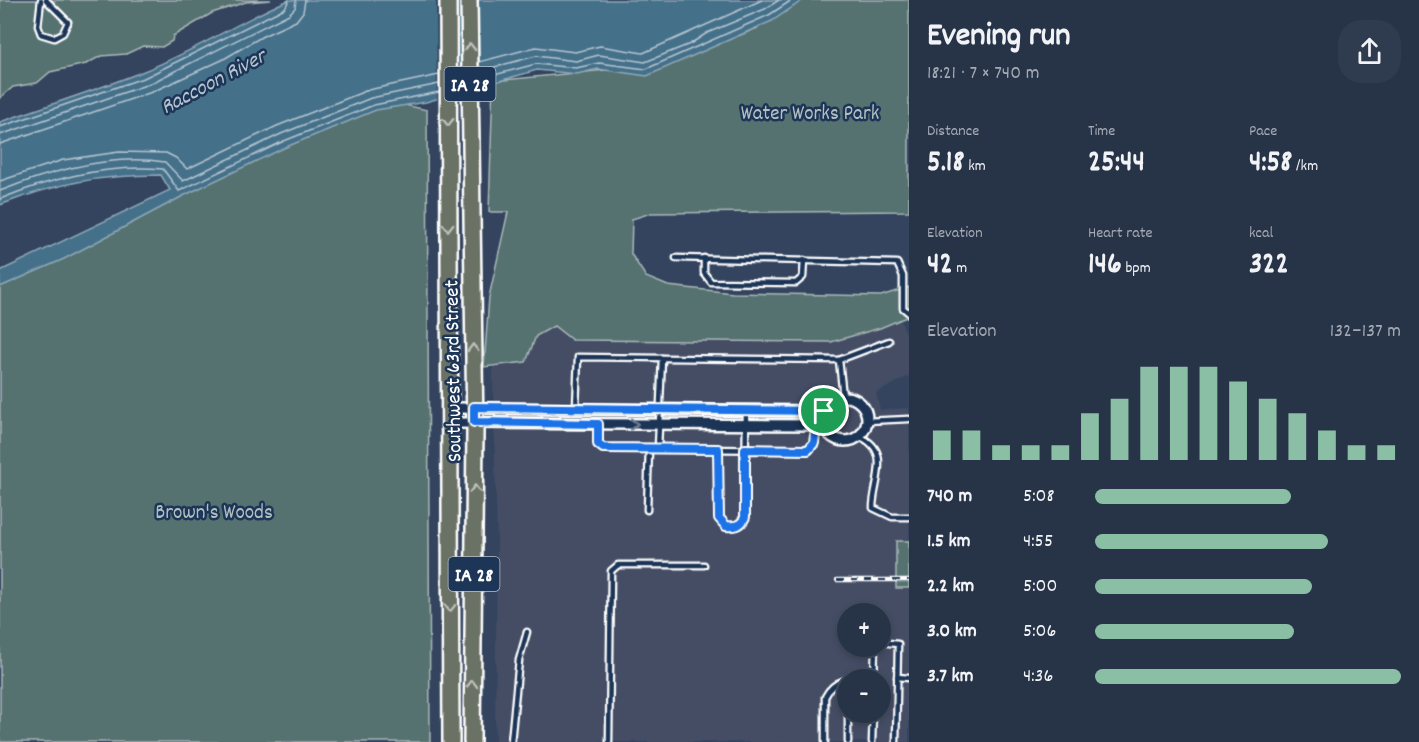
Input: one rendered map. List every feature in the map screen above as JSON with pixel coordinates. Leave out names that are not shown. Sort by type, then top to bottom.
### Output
[{"type":"main road","name":"Southwest 63rd Street","points":[[448,0],[451,742]]},
{"type":"main road","name":"Southwest 63rd Street","points":[[470,0],[474,414],[472,742]]},
{"type":"street","points":[[449,416],[474,414],[598,424],[820,425],[837,439],[852,439],[858,436],[866,421],[861,404],[843,397],[830,403],[824,411],[820,425]]},
{"type":"street","points":[[449,416],[576,408],[824,411]]},
{"type":"lane","points":[[41,0],[38,26],[41,34],[54,38],[68,28],[68,22],[46,0]]},
{"type":"lane","points":[[676,258],[897,263],[903,276],[903,308],[909,313]]},
{"type":"lane","points":[[704,258],[704,273],[711,282],[796,283],[803,277],[804,260]]},
{"type":"lane","points":[[576,408],[578,357],[839,360],[890,341]]},
{"type":"lane","points":[[658,448],[662,358]]},
{"type":"lane","points":[[839,360],[843,397]]},
{"type":"lane","points":[[718,449],[719,518],[726,526],[735,527],[742,523],[745,517],[746,409]]},
{"type":"lane","points":[[866,421],[909,418]]},
{"type":"lane","points":[[598,424],[598,444],[603,448],[808,450],[814,443],[820,425]]},
{"type":"lane","points":[[858,436],[867,440],[879,461],[880,476],[873,508],[892,517],[909,517]]},
{"type":"lane","points":[[647,510],[648,448]]},
{"type":"lane","points":[[609,742],[611,571],[618,566],[704,565]]},
{"type":"lane","points":[[511,742],[519,660],[527,632]]},
{"type":"lane","points":[[891,643],[898,644],[896,742]]},
{"type":"lane","points":[[897,677],[909,678]]},
{"type":"lane","points":[[825,742],[825,697],[837,685]]},
{"type":"lane","points":[[848,723],[848,742]]},
{"type":"lane","points":[[872,742],[873,723]]},
{"type":"shaded area","points":[[491,299],[892,299],[909,341],[909,376],[876,393],[880,410],[909,408],[909,541],[896,541],[896,588],[909,588],[909,742],[495,742],[497,540]]},
{"type":"green space","points":[[0,0],[271,0],[246,2],[212,13],[173,36],[172,41],[162,47],[143,46],[126,54],[101,56],[86,64],[50,72],[37,83],[13,87],[0,98]]},
{"type":"green space","name":"Water Works Park","points":[[765,0],[909,0],[909,211],[651,213],[632,219],[631,254],[646,277],[668,286],[733,293],[881,296],[909,287],[909,316],[880,328],[831,342],[572,340],[554,326],[536,336],[526,362],[484,367],[489,297],[508,212],[489,212],[493,81],[668,64],[758,28]]},
{"type":"green space","name":"Brown's Woods","points":[[366,96],[427,110],[430,742],[0,742],[0,279]]},
{"type":"green space","points":[[896,541],[909,541],[909,588],[896,588]]},
{"type":"water","name":"Raccoon River","points":[[289,0],[803,0],[772,21],[647,76],[598,69],[577,74],[537,70],[426,102],[376,110],[286,147],[185,195],[64,259],[0,287],[0,271],[170,190],[161,175],[118,177],[60,186],[0,205],[0,122],[108,85],[163,63]]},
{"type":"pier","points":[[436,0],[454,0],[454,97],[437,102]]},
{"type":"railway","points":[[837,580],[909,580]]},
{"type":"route","points":[[474,407],[824,411],[824,425],[816,426],[814,443],[808,450],[745,449],[745,517],[742,523],[735,527],[726,526],[719,518],[718,449],[603,448],[598,444],[598,424],[474,422],[474,407]]}]
